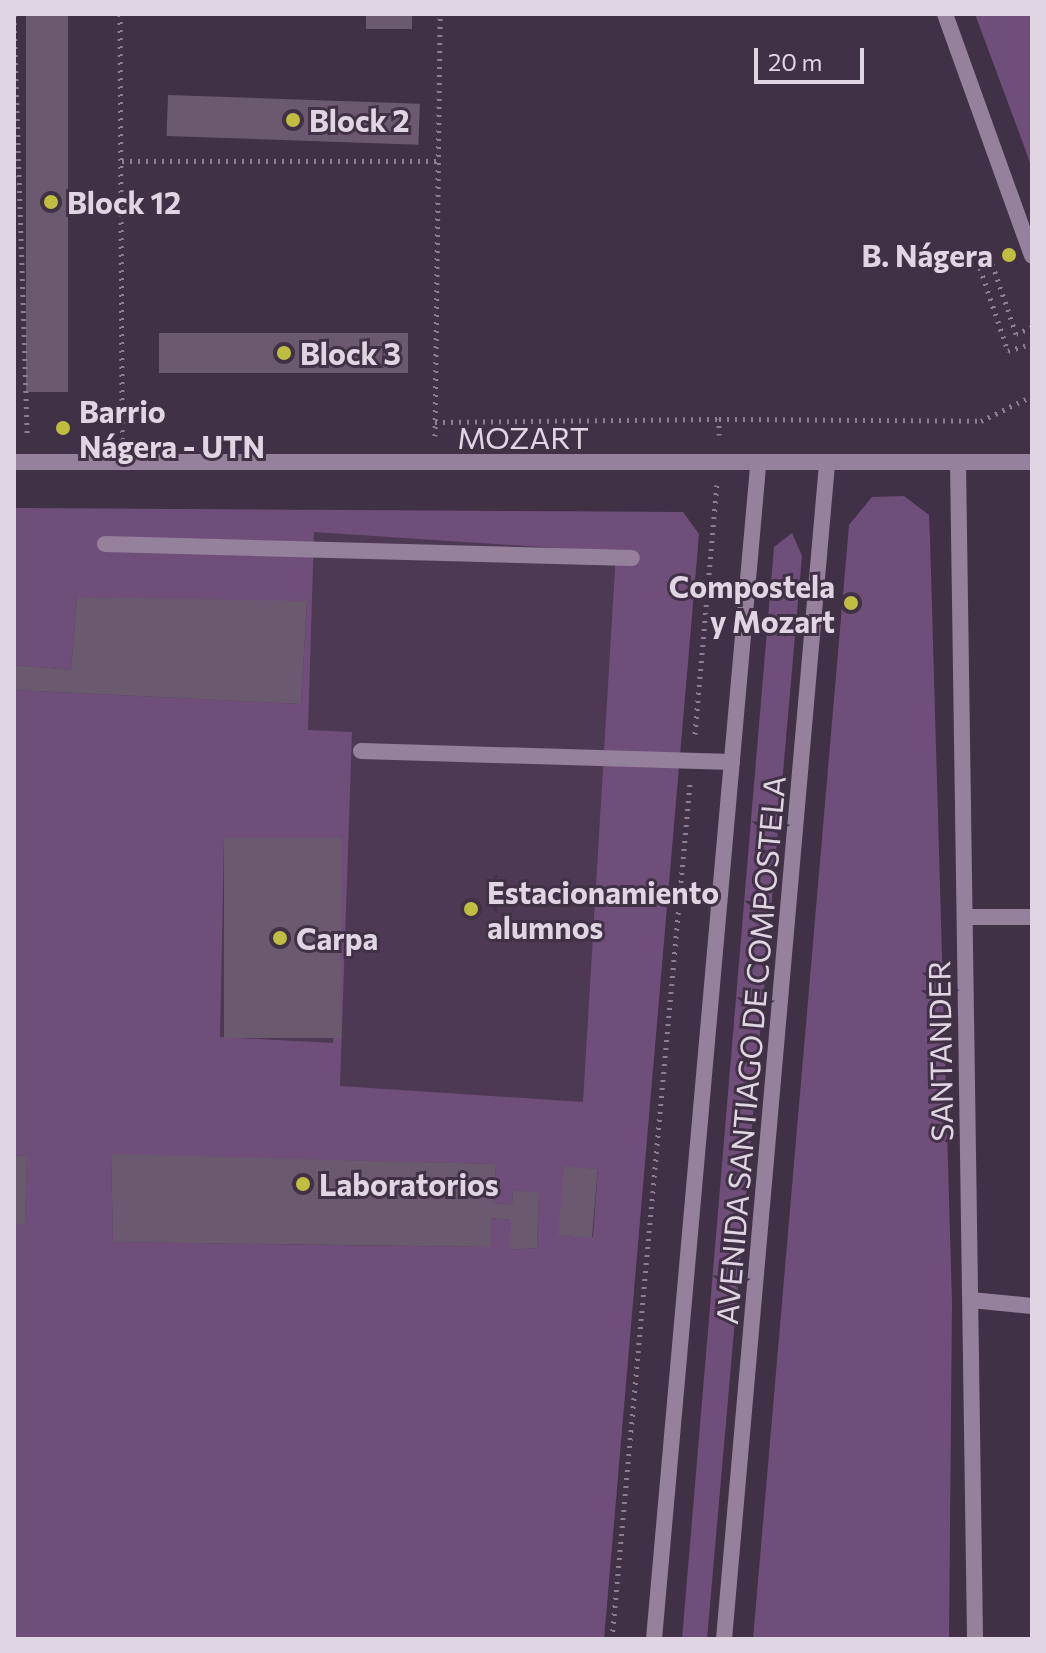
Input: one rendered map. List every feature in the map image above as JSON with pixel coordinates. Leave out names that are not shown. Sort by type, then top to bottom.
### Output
[{"type":"street","points":[[945,14],[1032,256]]},
{"type":"street","name":"MOZART","points":[[21,463],[758,467],[1032,462]]},
{"type":"street","name":"SANTANDER","points":[[958,463],[967,917],[975,1639]]},
{"type":"street","name":"AVENIDA SANTIAGO DE COMPOSTELA","points":[[724,1639],[827,465]]},
{"type":"street","name":"AVENIDA SANTIAGO DE COMPOSTELA","points":[[654,1639],[758,467]]},
{"type":"street","points":[[105,544],[632,558]]},
{"type":"street","points":[[361,751],[732,762]]},
{"type":"street","points":[[967,917],[1032,917]]},
{"type":"street","points":[[971,1300],[1032,1306]]},
{"type":"path","points":[[120,14],[122,464]]},
{"type":"path","points":[[435,465],[440,14]]},
{"type":"path","points":[[14,15],[21,463]]},
{"type":"path","points":[[122,161],[438,161]]},
{"type":"path","points":[[1032,327],[1016,334],[992,263],[980,268],[1008,351],[1032,343]]},
{"type":"path","points":[[435,422],[719,419]]},
{"type":"shaded area","points":[[975,14],[1032,14],[1032,169],[1024,146]]},
{"type":"shaded area","points":[[904,496],[929,515],[930,539],[952,1303],[949,1639],[753,1639],[849,525],[872,497]]},
{"type":"shaded area","points":[[14,508],[683,512],[699,534],[604,1639],[14,1639]]},
{"type":"shaded area","points":[[14,508],[683,512],[699,534],[604,1639],[14,1639],[14,1224],[25,1223],[27,1156],[14,1155],[14,690],[301,704],[307,602],[77,597],[71,670],[14,665]],"holes":[[[314,532],[616,552],[583,1102],[340,1086],[352,732],[308,730]],[[224,838],[341,839],[333,1043],[220,1037]],[[111,1155],[496,1164],[493,1203],[512,1205],[513,1190],[539,1194],[537,1248],[511,1250],[511,1220],[492,1218],[489,1247],[113,1242]],[[564,1167],[598,1169],[593,1237],[560,1235]]]},
{"type":"shaded area","points":[[792,533],[802,556],[707,1639],[682,1639],[774,547]]},
{"type":"building","name":"Block 12","points":[[26,14],[68,14],[68,392],[26,392]]},
{"type":"building","points":[[366,14],[412,14],[412,29],[366,29]]},
{"type":"building","name":"Block 2","points":[[168,95],[420,104],[418,145],[167,136]]},
{"type":"building","name":"Block 3","points":[[159,333],[408,333],[408,373],[159,373]]},
{"type":"building","points":[[77,597],[307,601],[301,704],[14,690],[14,665],[71,670]]},
{"type":"building","name":"Carpa","points":[[224,838],[341,838],[341,1038],[224,1038]]},
{"type":"building","name":"Laboratorios","points":[[111,1154],[496,1164],[493,1203],[512,1205],[513,1190],[539,1193],[537,1248],[510,1250],[511,1220],[492,1218],[490,1247],[113,1242]]},
{"type":"building","points":[[14,1155],[27,1156],[25,1224],[14,1224]]},
{"type":"building","points":[[564,1166],[598,1169],[592,1238],[558,1235]]},
{"type":"place","name":"Block 2","points":[[293,120]]},
{"type":"place","name":"Block 12","points":[[51,202]]},
{"type":"place","name":"B. Nágera","points":[[1009,255]]},
{"type":"place","name":"Block 3","points":[[284,353]]},
{"type":"place","name":"Barrio Nágera - UTN","points":[[63,428]]},
{"type":"place","name":"Compostela y Mozart","points":[[851,603]]},
{"type":"place","name":"Estacionamiento alumnos","points":[[471,909]]},
{"type":"place","name":"Carpa","points":[[280,938]]},
{"type":"place","name":"Laboratorios","points":[[303,1184]]}]
